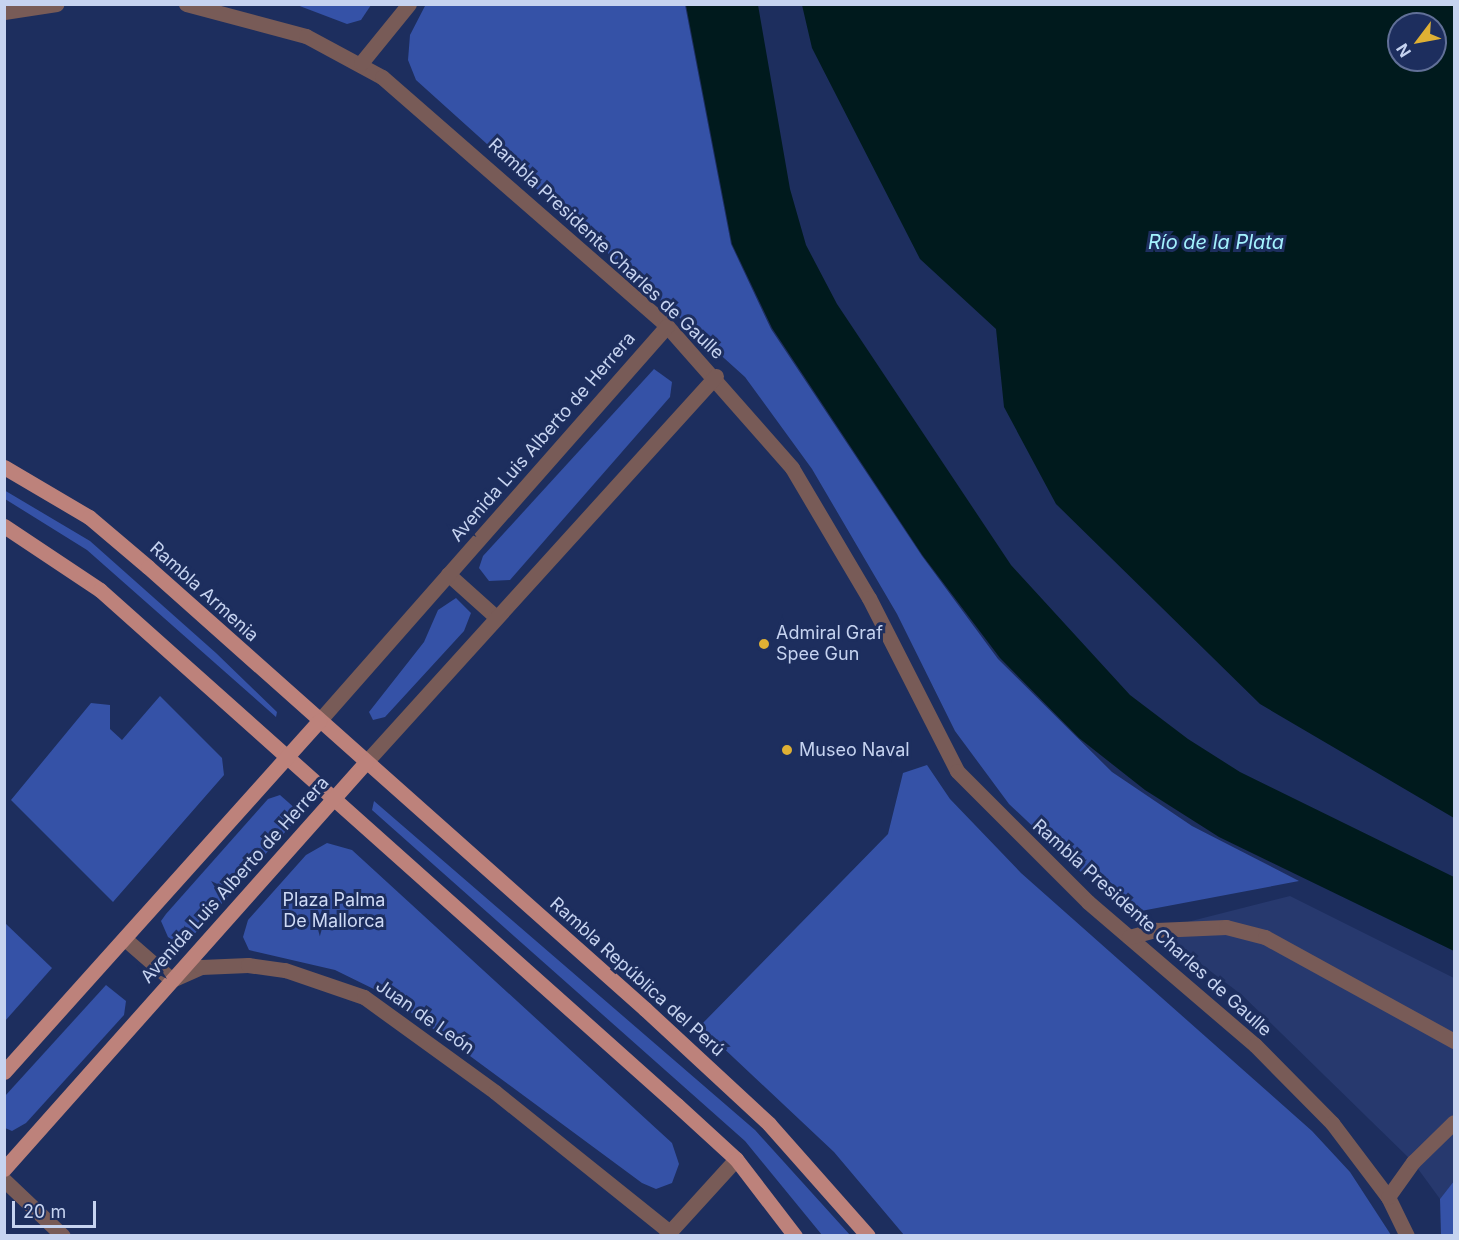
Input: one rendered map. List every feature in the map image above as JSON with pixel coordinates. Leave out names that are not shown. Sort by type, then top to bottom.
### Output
[{"type":"main road","name":"Rambla Armenia","points":[[4,467],[89,517],[366,762]]},
{"type":"main road","points":[[4,526],[100,590],[736,1159],[795,1236]]},
{"type":"main road","name":"Avenida Luis Alberto de Herrera","points":[[4,1072],[319,721]]},
{"type":"main road","name":"Avenida Luis Alberto de Herrera","points":[[4,1169],[366,762]]},
{"type":"main road","name":"Rambla República del Perú","points":[[366,762],[769,1124],[868,1236]]},
{"type":"street","points":[[4,12],[56,4]]},
{"type":"street","name":"Rambla Presidente Charles de Gaulle","points":[[186,4],[226,9],[306,36],[361,63],[406,94],[667,326],[716,376],[792,468],[869,598],[957,771],[1129,937],[1255,1045],[1332,1123],[1388,1197],[1407,1236]]},
{"type":"street","points":[[361,63],[409,4]]},
{"type":"street","name":"Avenida Luis Alberto de Herrera","points":[[319,721],[667,326]]},
{"type":"street","name":"Avenida Luis Alberto de Herrera","points":[[366,762],[716,376]]},
{"type":"street","points":[[448,574],[496,617]]},
{"type":"street","points":[[1129,937],[1226,927],[1264,937],[1455,1041]]},
{"type":"street","points":[[124,939],[172,980]]},
{"type":"street","name":"Juan de León","points":[[172,980],[201,967],[248,965],[285,970],[364,997],[495,1092],[668,1234]]},
{"type":"street","points":[[1388,1197],[1413,1162],[1455,1122]]},
{"type":"street","points":[[668,1234],[736,1159]]},
{"type":"street","points":[[4,1180],[63,1236]]},
{"type":"shaded area","points":[[1290,896],[1454,978],[1454,1181],[1440,1199],[1413,1162],[1242,995],[1156,930]]},
{"type":"green space","points":[[426,4],[685,5],[731,244],[771,329],[922,556],[998,659],[1112,772],[1192,826],[1299,881],[1141,911],[1092,865],[1082,873],[1009,804],[955,731],[897,614],[812,469],[745,377],[416,80],[408,60],[410,35]]},
{"type":"green space","points":[[297,5],[371,5],[361,20],[347,24]]},
{"type":"green space","points":[[654,369],[672,382],[670,397],[510,580],[489,581],[479,568],[483,556]]},
{"type":"green space","points":[[4,490],[90,541],[216,653],[277,712],[276,717],[87,550],[5,499]]},
{"type":"green space","points":[[456,598],[471,613],[464,631],[385,717],[373,720],[369,712],[424,642],[438,610]]},
{"type":"green space","points":[[160,696],[222,758],[224,775],[113,902],[11,800],[91,703],[110,705],[110,729],[122,740]]},
{"type":"green space","points":[[927,765],[950,799],[1021,873],[1312,1131],[1350,1172],[1391,1235],[904,1235],[834,1152],[700,1026],[888,834],[903,773]]},
{"type":"green space","points":[[280,795],[297,810],[294,822],[191,938],[176,942],[168,937],[161,921],[166,914],[268,799]]},
{"type":"green space","points":[[374,801],[755,1130],[850,1235],[822,1235],[745,1141],[372,810]]},
{"type":"green space","name":"Plaza Palma De Mallorca","points":[[327,843],[352,850],[672,1143],[679,1164],[672,1183],[656,1189],[642,1183],[390,997],[335,970],[249,950],[243,937],[248,920],[306,855]]},
{"type":"green space","points":[[5,923],[52,968],[5,1021]]},
{"type":"green space","points":[[106,985],[126,1001],[124,1015],[26,1123],[12,1131],[5,1128],[5,1096]]},
{"type":"green space","points":[[1454,1181],[1454,1235],[1441,1235],[1440,1199]]},
{"type":"water","points":[[686,5],[758,5],[790,189],[806,245],[837,304],[1011,565],[1130,695],[1188,739],[1240,772],[1454,877],[1454,951],[1219,837],[1145,790],[1079,738],[1000,658],[923,556],[772,328],[732,244]]},
{"type":"water","name":"Río de la Plata","points":[[802,5],[1454,5],[1454,818],[1260,704],[1056,504],[1004,407],[996,329],[920,259],[812,48]]},
{"type":"place","name":"Admiral Graf Spee Gun","points":[[764,644]]},
{"type":"place","name":"Museo Naval","points":[[787,750]]}]
